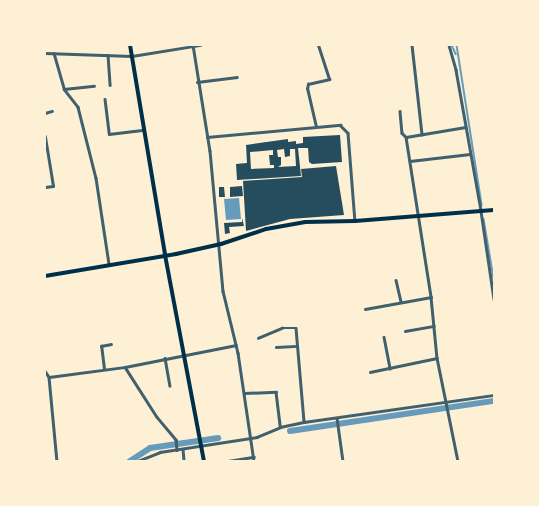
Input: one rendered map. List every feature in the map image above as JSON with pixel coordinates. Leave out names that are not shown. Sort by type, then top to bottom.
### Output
[{"type":"main road","points":[[130,45],[165,255],[204,461]]},
{"type":"main road","points":[[45,276],[221,244],[281,225],[305,222],[355,221],[494,210]]},
{"type":"street","points":[[45,53],[132,56],[200,45]]},
{"type":"street","points":[[316,127],[307,89],[308,84],[329,78],[318,45]]},
{"type":"street","points":[[412,45],[422,134]]},
{"type":"street","points":[[448,45],[481,211],[494,299]]},
{"type":"street","points":[[193,46],[221,244],[223,291],[236,345],[254,461]]},
{"type":"street","points":[[54,54],[64,89],[78,107],[96,178],[109,264]]},
{"type":"street","points":[[108,55],[110,85]]},
{"type":"street","points":[[197,82],[237,77]]},
{"type":"street","points":[[64,89],[94,86]]},
{"type":"street","points":[[105,99],[108,134],[144,130]]},
{"type":"street","points":[[45,113],[52,111]]},
{"type":"street","points":[[400,111],[402,133],[406,138],[431,297],[437,358],[458,461]]},
{"type":"street","points":[[207,137],[340,125],[348,133],[355,221]]},
{"type":"street","points":[[406,138],[465,127]]},
{"type":"street","points":[[45,187],[53,186],[46,148],[46,137]]},
{"type":"street","points":[[410,161],[470,154]]},
{"type":"street","points":[[396,280],[401,301]]},
{"type":"street","points":[[364,308],[431,297]]},
{"type":"street","points":[[405,331],[434,326]]},
{"type":"street","points":[[258,338],[282,328],[296,328],[304,422]]},
{"type":"street","points":[[384,337],[390,368]]},
{"type":"street","points":[[104,369],[101,346],[111,344]]},
{"type":"street","points":[[49,377],[125,367],[236,345]]},
{"type":"street","points":[[276,347],[297,346]]},
{"type":"street","points":[[165,358],[170,386]]},
{"type":"street","points":[[370,372],[437,358]]},
{"type":"street","points":[[125,367],[149,406],[176,440],[177,450]]},
{"type":"street","points":[[45,371],[49,377],[57,461]]},
{"type":"street","points":[[244,393],[276,392],[280,427]]},
{"type":"street","points":[[138,461],[148,456],[177,450],[250,439],[280,427],[304,422],[494,395]]},
{"type":"street","points":[[337,418],[343,461]]},
{"type":"street","points":[[183,449],[184,461]]},
{"type":"street","points":[[228,461],[254,457]]},
{"type":"water","points":[[239,198],[241,219],[226,220],[224,199]]},
{"type":"building","points":[[340,135],[342,162],[312,164],[309,162],[308,148],[298,148],[301,176],[237,180],[236,164],[247,163],[246,145],[288,139],[288,142],[296,141],[296,144],[303,143],[303,137]],"holes":[[[284,149],[285,157],[290,156],[290,149],[295,149],[296,166],[278,167],[281,165],[281,157],[278,157],[277,150]],[[273,150],[273,155],[269,155],[270,165],[274,165],[274,168],[251,169],[250,152]]]},
{"type":"building","points":[[336,166],[344,215],[290,219],[246,231],[243,181],[302,177],[301,169]]},
{"type":"building","points":[[242,186],[243,196],[230,197],[230,187]]},
{"type":"building","points":[[219,187],[224,187],[225,197],[219,197]]},
{"type":"building","points":[[242,218],[244,226],[229,227],[230,233],[225,234],[224,223],[242,222]]},
{"type":"waterway","points":[[452,45],[456,54]]},
{"type":"waterway","points":[[457,45],[482,205]]},
{"type":"waterway","points":[[484,219],[494,279]]},
{"type":"waterway","points":[[290,431],[494,401]]},
{"type":"waterway","points":[[130,461],[150,448],[218,438]]}]
